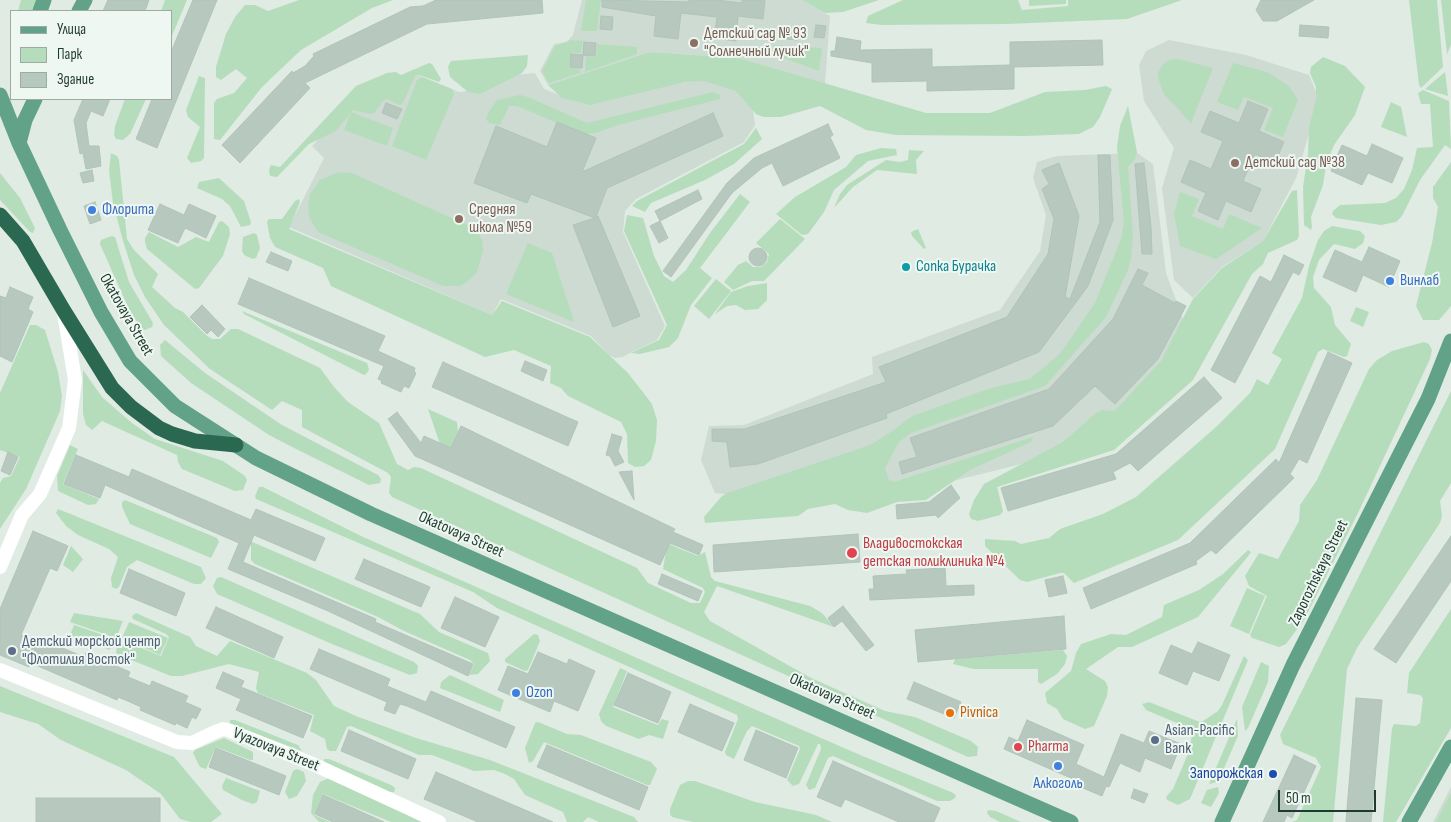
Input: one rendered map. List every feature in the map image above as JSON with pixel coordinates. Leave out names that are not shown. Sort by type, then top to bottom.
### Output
[{"type":"highway","points":[[0,215],[24,241],[64,311],[112,388],[131,408],[159,428],[172,434],[195,441],[236,445]]},
{"type":"main road","name":"Okatovaya Street","points":[[0,95],[19,143],[79,269],[130,361],[175,406],[276,469],[425,539],[1071,822]]},
{"type":"main road","points":[[24,100],[25,120]]},
{"type":"main road","points":[[19,143],[25,120],[35,100]]},
{"type":"main road","name":"Zaporozhskaya Street","points":[[1222,822],[1293,665],[1428,398],[1451,341]]},
{"type":"main road","points":[[1409,822],[1451,747]]},
{"type":"street","points":[[0,567],[22,515],[40,494],[69,428],[75,380],[64,311]]},
{"type":"street","name":"Vyazovaya Street","points":[[0,670],[177,742],[192,743],[222,729],[228,730],[315,765],[439,822]]},
{"type":"shaded area","name":"Детский сад № 93 \"Солнечный лучик\"","points":[[582,0],[802,0],[830,16],[825,84],[739,58],[650,52],[548,85],[540,71],[554,44],[567,42],[573,35]]},
{"type":"shaded area","name":"Детский сад №38","points":[[1169,40],[1246,55],[1309,75],[1319,99],[1296,178],[1263,241],[1222,267],[1193,298],[1174,280],[1162,188],[1174,148],[1144,101],[1139,65],[1146,51]]},
{"type":"shaded area","name":"Средняя школа №59","points":[[535,73],[544,89],[577,102],[702,79],[742,90],[752,104],[755,125],[744,142],[636,199],[625,211],[623,232],[665,326],[657,340],[622,357],[615,358],[609,355],[591,336],[501,299],[492,315],[289,227],[324,158],[312,146],[357,100],[418,75],[459,92],[468,91],[485,78]]},
{"type":"shaded area","points":[[1137,153],[1153,164],[1166,273],[1183,319],[1168,361],[1113,421],[1058,455],[900,494],[755,497],[715,493],[701,460],[709,426],[744,425],[873,374],[872,357],[1000,310],[1040,251],[1046,215],[1033,178],[1037,162],[1057,156]]},
{"type":"shaded area","points":[[1451,787],[1451,822],[1433,822]]},
{"type":"green space","points":[[21,0],[41,0],[37,10],[18,10]]},
{"type":"green space","points":[[165,0],[187,0],[172,36],[172,10],[161,10]]},
{"type":"green space","points":[[299,0],[393,0],[372,8],[301,50],[262,87],[220,140],[214,139],[214,103],[217,99],[234,93],[247,78],[236,69],[221,80],[216,77],[216,67],[226,34],[235,17],[245,5],[255,5],[268,11]]},
{"type":"green space","points":[[586,0],[601,0],[597,31],[581,31]]},
{"type":"green space","points":[[802,0],[879,0],[843,12],[825,13]]},
{"type":"green space","points":[[903,0],[1018,0],[1022,10],[1068,6],[1068,0],[1182,0],[1127,19],[1007,24],[882,25],[866,23],[868,16]]},
{"type":"green space","points":[[1029,0],[1066,0],[1066,4],[1029,6]]},
{"type":"green space","points":[[1409,0],[1437,0],[1443,67],[1421,88],[1419,85]]},
{"type":"green space","points":[[1441,0],[1451,0],[1451,45],[1447,54]]},
{"type":"green space","points":[[571,40],[583,41],[581,53],[571,53],[569,67],[580,69],[580,73],[549,83],[542,71],[555,46]]},
{"type":"green space","points":[[597,44],[637,47],[637,54],[585,72],[586,56],[596,57]]},
{"type":"green space","points":[[774,45],[822,48],[819,71],[770,53]]},
{"type":"green space","points":[[650,52],[739,58],[926,113],[990,113],[1045,92],[1085,90],[1106,86],[1112,89],[1100,117],[1093,127],[1079,134],[1024,136],[896,135],[866,130],[820,106],[781,117],[763,117],[756,114],[736,91],[704,81],[685,82],[590,105],[562,98],[548,85]]},
{"type":"green space","points":[[528,55],[527,66],[522,73],[480,94],[468,92],[450,77],[448,67],[451,61]]},
{"type":"green space","points":[[1323,57],[1345,66],[1365,87],[1355,115],[1334,145],[1326,165],[1323,185],[1311,217],[1311,230],[1304,225],[1303,187],[1308,154],[1309,128],[1316,99],[1316,87],[1310,73],[1311,67]]},
{"type":"green space","points":[[1178,59],[1213,68],[1191,123],[1164,94],[1159,81],[1158,72],[1163,64],[1169,60]]},
{"type":"green space","points":[[429,63],[432,64],[441,79],[439,82],[419,75],[415,76],[403,103],[399,105],[387,99],[383,101],[374,113],[370,114],[353,110],[336,131],[309,144],[277,177],[270,176],[269,170],[271,165],[280,167],[356,86],[387,73],[396,72],[401,75]]},
{"type":"green space","points":[[1233,63],[1267,72],[1289,86],[1298,100],[1283,137],[1264,130],[1273,108],[1244,97],[1238,110],[1217,102]]},
{"type":"green space","points":[[1445,72],[1448,96],[1425,89]]},
{"type":"green space","points":[[199,76],[205,78],[204,158],[201,161],[191,163],[187,158],[200,127],[188,117],[186,110]]},
{"type":"green space","points":[[422,77],[452,89],[454,94],[426,160],[392,146],[417,80]]},
{"type":"green space","points":[[1423,90],[1449,101],[1451,149],[1445,145],[1420,180],[1402,216],[1396,222],[1381,225],[1336,218],[1332,214],[1340,205],[1385,203],[1396,198],[1404,189],[1412,170],[1417,148],[1433,147],[1430,104],[1421,104],[1418,93]]},
{"type":"green space","points":[[713,92],[720,95],[720,99],[618,125],[596,133],[586,134],[574,130],[517,106],[509,106],[500,125],[489,123],[486,119],[497,100],[520,95],[587,123]]},
{"type":"green space","points":[[125,100],[146,100],[130,134],[123,140],[116,139],[114,135],[115,126]]},
{"type":"green space","points":[[1391,102],[1401,107],[1407,137],[1381,127]]},
{"type":"green space","points":[[1128,106],[1137,152],[1135,159],[1128,167],[1133,235],[1131,258],[1128,270],[1106,317],[1045,386],[911,433],[899,442],[885,468],[889,480],[894,482],[1033,437],[1031,442],[970,470],[926,500],[897,502],[867,513],[848,510],[835,504],[808,509],[798,516],[705,523],[704,517],[721,497],[727,493],[870,445],[912,416],[991,388],[1030,379],[1060,354],[1095,303],[1121,239],[1124,222],[1117,147],[1120,126]]},
{"type":"green space","points":[[351,112],[393,128],[387,146],[344,130]]},
{"type":"green space","points":[[756,128],[762,139],[734,164],[705,180],[651,203],[645,212],[632,206],[637,201],[744,144]]},
{"type":"green space","points":[[881,148],[896,149],[897,155],[868,161],[834,190],[824,212],[808,234],[802,235],[776,214],[795,197],[846,167],[856,155]]},
{"type":"green space","points":[[909,150],[924,151],[916,160],[917,174],[877,170],[853,187],[834,208],[840,194],[847,185],[886,160],[900,162],[908,160]]},
{"type":"green space","points":[[111,153],[117,156],[119,160],[127,239],[134,250],[158,274],[152,287],[175,308],[183,312],[206,335],[212,339],[220,339],[231,329],[238,329],[320,368],[348,402],[379,423],[397,464],[408,470],[414,467],[421,468],[637,568],[648,583],[691,603],[700,603],[705,592],[703,588],[663,569],[666,551],[440,444],[428,409],[457,422],[458,432],[455,439],[678,548],[698,556],[705,552],[711,577],[715,581],[810,606],[822,613],[834,627],[717,586],[704,612],[710,621],[811,678],[885,711],[915,717],[971,741],[978,747],[977,756],[968,757],[392,497],[389,493],[391,477],[388,473],[302,427],[302,410],[282,401],[272,410],[210,369],[164,325],[145,297],[134,275],[123,241],[113,203],[109,171]]},
{"type":"green space","points":[[1451,162],[1451,306],[1439,320],[1423,320],[1416,306],[1432,243],[1438,207],[1433,198],[1433,187]]},
{"type":"green space","points":[[339,172],[352,173],[476,229],[482,240],[483,251],[477,272],[460,286],[443,286],[318,232],[309,217],[308,205],[310,194],[320,180]]},
{"type":"green space","points":[[0,173],[20,198],[35,228],[33,233],[0,200]]},
{"type":"green space","points":[[219,178],[244,201],[251,222],[250,225],[241,227],[230,206],[222,199],[197,188],[199,182]]},
{"type":"green space","points":[[1297,190],[1299,236],[1297,240],[1268,253],[1263,264],[1252,274],[1193,380],[1114,450],[997,487],[1003,511],[1000,515],[978,521],[971,519],[969,514],[974,500],[984,484],[1063,442],[1095,414],[1102,410],[1114,411],[1125,400],[1161,361],[1193,299],[1222,268],[1263,241],[1292,191]]},
{"type":"green space","points":[[1180,192],[1199,199],[1192,216],[1223,229],[1229,214],[1262,228],[1216,259],[1180,246],[1174,213]]},
{"type":"green space","points":[[740,194],[750,202],[700,268],[712,278],[691,305],[678,338],[669,347],[640,354],[631,353],[659,340],[667,325],[624,231],[627,215],[643,218],[654,256],[664,276],[673,282],[686,270],[710,233]]},
{"type":"green space","points":[[299,199],[300,202],[289,229],[492,315],[502,301],[590,337],[628,373],[652,404],[657,420],[656,441],[651,460],[644,466],[635,467],[628,463],[627,434],[621,422],[568,396],[561,388],[550,383],[551,366],[514,350],[485,357],[331,286],[323,268],[275,247],[270,238],[267,222],[269,219],[282,219],[295,201]]},
{"type":"green space","points":[[780,219],[805,239],[764,281],[752,281],[733,290],[724,282],[738,265],[746,261],[753,267],[761,267],[767,262],[769,254],[756,243]]},
{"type":"green space","points":[[222,221],[229,227],[230,234],[223,256],[199,288],[195,289],[147,249],[145,238],[149,232],[178,247],[196,237],[209,242],[219,222]]},
{"type":"green space","points":[[1332,226],[1360,231],[1365,236],[1363,243],[1355,249],[1334,244],[1319,260],[1313,277],[1314,288],[1331,307],[1335,325],[1351,344],[1347,356],[1344,357],[1323,349],[1318,352],[1275,449],[1178,540],[1074,583],[1064,573],[1027,582],[1020,580],[985,546],[985,539],[1015,541],[1021,544],[1049,538],[1060,529],[1103,514],[1136,497],[1216,427],[1250,393],[1257,379],[1268,385],[1282,359],[1272,353],[1302,298],[1309,266],[1318,240],[1324,231]]},
{"type":"green space","points":[[918,229],[926,248],[924,249],[912,236],[911,232]]},
{"type":"green space","points":[[254,233],[257,235],[260,248],[256,258],[253,259],[244,255],[242,251],[243,237]]},
{"type":"green space","points":[[112,236],[115,237],[129,282],[153,323],[152,327],[145,330],[142,330],[128,307],[100,244],[101,240]]},
{"type":"green space","points":[[528,243],[552,253],[574,322],[506,294]]},
{"type":"green space","points":[[716,279],[731,291],[709,319],[694,306]]},
{"type":"green space","points":[[767,283],[767,300],[758,309],[745,310],[736,305],[727,306],[715,314],[731,292],[748,286]]},
{"type":"green space","points":[[1356,307],[1369,312],[1363,327],[1350,321]]},
{"type":"green space","points":[[242,311],[367,363],[369,370],[365,375],[362,374],[244,314]]},
{"type":"green space","points":[[30,325],[36,325],[45,330],[58,372],[62,396],[60,411],[26,489],[0,529],[0,483],[3,478],[11,476],[20,457],[0,450],[0,393]]},
{"type":"green space","points":[[165,340],[205,373],[282,425],[378,475],[381,479],[380,483],[369,485],[269,435],[191,383],[161,356],[160,345]]},
{"type":"green space","points":[[1424,342],[1429,344],[1432,350],[1430,359],[1358,513],[1304,620],[1286,644],[1279,647],[1252,638],[1250,635],[1267,596],[1249,586],[1245,576],[1259,553],[1278,559],[1299,521],[1300,505],[1317,480],[1369,369],[1377,360],[1392,351]]},
{"type":"green space","points":[[83,370],[102,397],[132,423],[155,439],[223,461],[245,476],[247,480],[243,490],[235,491],[182,469],[177,455],[102,421],[92,430],[86,425],[83,414]]},
{"type":"green space","points":[[1451,391],[1451,483],[1440,501],[1442,516],[1440,523],[1357,648],[1347,669],[1333,822],[1292,822],[1297,820],[1321,767],[1316,758],[1283,744],[1280,735]]},
{"type":"green space","points":[[70,445],[78,449],[63,484],[99,499],[96,504],[88,505],[58,491],[57,476]]},
{"type":"green space","points":[[259,487],[263,487],[361,536],[671,673],[951,792],[956,795],[955,798],[950,801],[937,801],[833,756],[828,758],[815,788],[809,790],[806,785],[821,749],[820,744],[818,744],[799,784],[793,786],[787,780],[800,749],[799,746],[752,726],[747,731],[734,759],[726,755],[725,752],[738,719],[737,715],[497,608],[473,592],[256,499],[255,496]]},
{"type":"green space","points":[[125,500],[217,538],[219,542],[211,558],[130,524],[122,507],[122,502]]},
{"type":"green space","points":[[58,509],[201,567],[206,578],[201,584],[194,584],[137,560],[127,567],[119,587],[116,589],[112,587],[111,578],[118,557],[109,549],[78,535],[66,526],[56,513]]},
{"type":"green space","points":[[243,538],[420,614],[439,632],[488,653],[490,661],[478,674],[469,675],[474,664],[470,660],[404,631],[378,617],[255,564],[251,560],[251,546]]},
{"type":"green space","points":[[71,546],[83,559],[73,572],[63,565]]},
{"type":"green space","points":[[1248,550],[1251,552],[1249,555],[1198,617],[1132,647],[1118,647],[1086,669],[1105,681],[1108,687],[1107,696],[1094,726],[1085,729],[1063,719],[1057,709],[1047,703],[1045,693],[1071,671],[1076,653],[1081,644],[1111,634],[1126,635],[1162,617],[1164,605],[1199,590],[1223,574]]},
{"type":"green space","points":[[221,577],[414,662],[418,666],[417,673],[410,675],[332,644],[217,594],[213,586],[217,578]]},
{"type":"green space","points":[[1247,588],[1265,596],[1249,634],[1230,626]]},
{"type":"green space","points":[[1451,609],[1451,728],[1396,822],[1383,822],[1392,728],[1394,724],[1416,726],[1420,723],[1423,698],[1420,695],[1407,693],[1409,673]]},
{"type":"green space","points":[[74,613],[123,621],[116,638],[70,622]]},
{"type":"green space","points":[[136,613],[190,637],[196,646],[217,656],[230,641],[307,673],[316,680],[334,706],[356,716],[416,738],[490,760],[634,817],[638,822],[599,822],[588,817],[583,822],[567,822],[563,812],[525,795],[514,779],[505,774],[494,770],[474,771],[432,755],[419,755],[351,726],[347,727],[336,751],[330,751],[327,749],[325,739],[310,731],[314,715],[258,693],[256,688],[259,672],[229,664],[182,676],[171,676],[116,653],[117,647],[127,642],[161,656],[169,637],[133,619],[132,616]]},
{"type":"green space","points":[[129,622],[168,638],[160,655],[122,638]]},
{"type":"green space","points":[[74,625],[112,638],[110,650],[70,635]]},
{"type":"green space","points":[[534,634],[538,635],[540,641],[528,670],[525,671],[505,662],[505,659]]},
{"type":"green space","points":[[1063,650],[1067,656],[1065,664],[1057,674],[1041,684],[1038,682],[1038,669],[974,669],[953,664],[955,659]]},
{"type":"green space","points":[[1244,656],[1248,660],[1190,799],[1178,805],[1167,800],[1166,797],[1173,789],[1190,749],[1192,733],[1184,726],[1146,710],[1142,704],[1149,702],[1200,722],[1203,721],[1218,711],[1222,705]]},
{"type":"green space","points":[[1261,662],[1269,666],[1268,682],[1245,731],[1242,707]]},
{"type":"green space","points":[[620,668],[627,671],[613,707],[658,725],[662,719],[669,721],[663,739],[649,735],[639,739],[606,726],[601,721],[599,714]]},
{"type":"green space","points":[[450,675],[504,700],[500,712],[440,688],[441,682]]},
{"type":"green space","points":[[0,686],[174,757],[222,814],[211,822],[191,822],[180,819],[161,794],[126,770],[61,740],[38,724],[0,712]]},
{"type":"green space","points":[[1237,719],[1238,736],[1218,782],[1209,784]]},
{"type":"green space","points":[[230,720],[235,720],[298,745],[302,751],[230,724]]},
{"type":"green space","points":[[538,722],[567,734],[581,735],[651,762],[657,769],[650,785],[544,742],[533,761],[529,763],[525,748],[535,723]]},
{"type":"green space","points":[[224,738],[253,752],[253,760],[216,747],[206,769],[200,767],[193,753],[195,750]]},
{"type":"green space","points":[[324,759],[329,759],[391,785],[395,788],[394,792],[389,792],[324,762]]},
{"type":"green space","points":[[297,769],[304,772],[306,781],[297,796],[289,799],[285,792],[293,771]]},
{"type":"green space","points":[[226,778],[260,791],[257,802],[253,804],[223,790],[222,786]]},
{"type":"green space","points":[[329,778],[421,822],[391,822],[323,794],[314,815],[330,822],[319,822],[311,813],[313,795],[320,782]]},
{"type":"green space","points":[[688,781],[695,781],[755,802],[816,815],[832,822],[693,822],[672,817],[670,809],[680,785]]},
{"type":"green space","points":[[1218,787],[1219,793],[1211,807],[1201,803],[1207,790]]},
{"type":"green space","points":[[1451,793],[1451,822],[1436,822]]},
{"type":"green space","points":[[988,810],[996,811],[1021,822],[1000,822],[990,817],[987,813]]},
{"type":"building","points":[[108,0],[149,0],[145,10],[103,10]]},
{"type":"building","points":[[193,0],[217,0],[157,148],[136,139],[152,100],[172,100],[172,50]]},
{"type":"building","points":[[436,0],[542,0],[543,13],[427,24],[305,83],[310,88],[240,163],[222,145],[292,71],[293,73],[305,66],[314,56],[313,54],[410,7],[423,6]]},
{"type":"building","points":[[602,0],[689,2],[689,0],[717,0],[742,3],[742,0],[765,0],[763,19],[738,16],[736,41],[714,38],[717,17],[681,13],[678,39],[654,36],[656,16],[602,7]]},
{"type":"building","points":[[1261,0],[1314,0],[1277,21],[1263,21],[1256,10]]},
{"type":"building","points":[[601,16],[613,17],[612,30],[600,29]]},
{"type":"building","points":[[816,25],[826,26],[824,38],[814,37]]},
{"type":"building","points":[[1300,25],[1329,27],[1328,38],[1299,36]]},
{"type":"building","points":[[786,27],[799,28],[798,40],[785,39]]},
{"type":"building","points":[[837,37],[861,41],[860,50],[932,49],[932,67],[1010,65],[1010,42],[1102,40],[1103,65],[1014,67],[1014,89],[927,91],[927,81],[872,82],[872,63],[831,56],[831,51],[835,51]]},
{"type":"building","points":[[584,42],[596,43],[595,56],[583,55]]},
{"type":"building","points":[[571,54],[583,55],[582,68],[570,67]]},
{"type":"building","points":[[83,100],[110,100],[103,116],[91,111],[86,123],[89,146],[99,146],[101,166],[86,169],[83,153],[80,154],[74,120]]},
{"type":"building","points":[[1248,101],[1268,109],[1259,131],[1284,142],[1275,163],[1255,154],[1243,181],[1261,189],[1251,212],[1226,201],[1218,220],[1198,211],[1206,193],[1181,182],[1190,160],[1211,169],[1223,141],[1201,132],[1210,111],[1239,123]]},
{"type":"building","points":[[386,103],[402,109],[397,119],[382,113]]},
{"type":"building","points":[[713,113],[723,136],[607,188],[596,217],[598,216],[640,316],[613,327],[573,225],[595,218],[531,194],[527,203],[474,183],[496,126],[547,147],[557,122],[596,138],[582,172]]},
{"type":"building","points":[[828,124],[833,135],[830,137],[840,158],[783,186],[772,163],[762,168],[732,193],[671,277],[663,271],[727,183],[754,158]]},
{"type":"building","points":[[1372,144],[1403,158],[1392,183],[1368,173],[1362,185],[1331,171],[1342,145],[1367,156]]},
{"type":"building","points":[[1098,155],[1110,155],[1113,220],[1088,286],[1039,352],[886,414],[887,418],[758,464],[730,467],[727,442],[712,441],[712,429],[745,429],[886,382],[879,367],[1007,317],[1048,254],[1054,219],[1042,189],[1049,184],[1042,170],[1059,163],[1079,216],[1065,297],[1070,299],[1100,222]]},
{"type":"building","points":[[1144,163],[1152,254],[1142,254],[1135,164]]},
{"type":"building","points":[[92,170],[94,181],[83,183],[80,173]]},
{"type":"building","points":[[698,190],[702,199],[660,221],[655,211]]},
{"type":"building","points":[[95,202],[101,220],[90,224],[84,206]]},
{"type":"building","points":[[160,204],[184,215],[189,204],[216,216],[206,238],[185,228],[178,243],[148,230]]},
{"type":"building","points":[[660,221],[668,238],[659,243],[650,226]]},
{"type":"building","points":[[1369,247],[1400,261],[1389,287],[1363,275],[1356,292],[1323,277],[1335,250],[1362,262]]},
{"type":"building","points":[[758,248],[764,251],[767,257],[764,263],[758,266],[752,263],[749,257],[752,251]]},
{"type":"building","points":[[271,252],[292,261],[288,271],[266,262]]},
{"type":"building","points":[[1284,255],[1304,265],[1299,275],[1293,272],[1235,383],[1211,370],[1260,276],[1271,282]]},
{"type":"building","points":[[1138,269],[1148,273],[1142,285],[1175,303],[1176,301],[1186,306],[1158,359],[1115,404],[1095,386],[1053,426],[902,474],[899,462],[917,457],[910,438],[1049,389],[1113,319]]},
{"type":"building","points":[[249,278],[385,336],[378,351],[415,368],[414,371],[416,373],[409,388],[404,386],[401,392],[381,383],[382,381],[378,379],[384,366],[238,304]]},
{"type":"building","points":[[10,287],[33,297],[28,309],[33,312],[12,362],[0,356],[0,296],[6,298]]},
{"type":"building","points":[[202,305],[225,329],[218,337],[211,330],[207,334],[190,317]]},
{"type":"building","points":[[1328,352],[1352,363],[1307,463],[1299,459],[1290,474],[1294,478],[1216,554],[1211,550],[1196,561],[1197,564],[1091,609],[1083,588],[1190,543],[1276,459],[1279,463]]},
{"type":"building","points":[[525,361],[547,370],[543,381],[521,371]]},
{"type":"building","points":[[443,362],[578,422],[568,446],[432,387]]},
{"type":"building","points":[[1204,377],[1222,398],[1138,471],[1130,463],[1113,472],[1116,479],[1008,511],[1001,488],[1116,454]]},
{"type":"building","points":[[397,412],[421,443],[424,436],[451,448],[461,426],[675,529],[673,532],[703,545],[699,555],[670,543],[660,565],[415,456],[388,419]]},
{"type":"building","points":[[612,434],[622,437],[618,451],[624,462],[615,466],[610,456],[606,455]]},
{"type":"building","points":[[8,452],[18,457],[10,475],[1,471]]},
{"type":"building","points":[[76,455],[129,477],[132,469],[251,520],[256,509],[325,538],[315,561],[254,535],[243,562],[376,619],[375,622],[473,664],[468,676],[328,611],[228,569],[239,543],[105,485],[100,498],[64,484]]},
{"type":"building","points":[[632,471],[634,500],[619,472]]},
{"type":"building","points":[[951,485],[960,498],[938,518],[936,515],[897,519],[896,505],[929,502]]},
{"type":"building","points":[[33,531],[68,546],[57,571],[50,568],[21,635],[39,642],[41,639],[84,657],[86,653],[130,672],[128,677],[150,686],[152,681],[188,696],[185,702],[201,709],[196,719],[192,717],[187,728],[140,710],[141,707],[118,697],[117,700],[31,663],[29,667],[0,655],[0,609]]},
{"type":"building","points":[[858,534],[860,562],[714,572],[713,545]]},
{"type":"building","points":[[1451,536],[1451,581],[1396,663],[1374,649]]},
{"type":"building","points":[[364,559],[430,587],[421,607],[355,579]]},
{"type":"building","points":[[945,568],[946,586],[974,585],[974,595],[870,600],[869,589],[874,589],[873,576],[907,574],[906,570]]},
{"type":"building","points":[[129,569],[185,593],[176,616],[120,593]]},
{"type":"building","points":[[662,574],[702,591],[698,601],[658,584]]},
{"type":"building","points":[[1063,576],[1067,593],[1049,597],[1045,580]]},
{"type":"building","points":[[455,597],[499,617],[485,647],[441,628]]},
{"type":"building","points":[[843,606],[874,645],[866,651],[842,621],[834,627],[828,618]]},
{"type":"building","points":[[216,607],[283,637],[274,658],[206,628]]},
{"type":"building","points":[[1064,616],[1066,649],[918,662],[915,630]]},
{"type":"building","points":[[1198,642],[1230,655],[1219,681],[1193,671],[1187,685],[1159,673],[1171,645],[1192,654]]},
{"type":"building","points":[[319,649],[390,679],[387,686],[426,702],[431,691],[515,727],[506,748],[407,706],[400,704],[395,714],[384,710],[387,702],[310,669]]},
{"type":"building","points":[[538,652],[567,664],[569,659],[595,671],[578,711],[554,701],[550,712],[498,690],[508,666],[528,674]]},
{"type":"building","points":[[223,672],[244,681],[241,687],[312,716],[303,738],[236,710],[241,699],[216,688]]},
{"type":"building","points":[[628,673],[671,692],[658,723],[614,705]]},
{"type":"building","points":[[914,682],[961,702],[954,718],[907,699]]},
{"type":"building","points":[[1356,698],[1382,700],[1371,822],[1346,822]]},
{"type":"building","points":[[690,704],[734,723],[722,751],[678,732]]},
{"type":"building","points":[[1027,720],[1084,745],[1076,764],[1104,777],[1121,734],[1144,743],[1149,731],[1181,744],[1171,769],[1145,758],[1140,772],[1120,763],[1109,787],[1106,786],[1102,796],[1078,786],[1080,782],[1004,749],[1009,737],[1018,741]]},
{"type":"building","points":[[349,730],[416,759],[408,779],[341,751]]},
{"type":"building","points":[[756,730],[798,748],[786,778],[744,760]]},
{"type":"building","points":[[547,745],[648,787],[639,810],[537,767]]},
{"type":"building","points":[[216,748],[286,776],[279,795],[209,767]]},
{"type":"building","points":[[1294,755],[1316,766],[1292,818],[1287,815],[1284,822],[1263,822]]},
{"type":"building","points":[[833,761],[940,808],[934,822],[899,822],[845,799],[841,807],[817,797]]},
{"type":"building","points":[[436,772],[553,822],[478,822],[424,799]]},
{"type":"building","points":[[1134,789],[1148,794],[1144,803],[1131,798]]},
{"type":"building","points":[[323,795],[384,822],[333,822],[315,814]]},
{"type":"building","points":[[36,798],[160,798],[160,822],[36,822]]},
{"type":"place","name":"Детский сад № 93 \"Солнечный лучик\"","points":[[694,43]]},
{"type":"place","name":"Детский сад №38","points":[[1235,163]]},
{"type":"place","name":"Флорита","points":[[92,210]]},
{"type":"place","name":"Средняя школа №59","points":[[459,219]]},
{"type":"place","name":"Сопка Бурачка","points":[[906,267]]},
{"type":"place","name":"Винлаб","points":[[1390,281]]},
{"type":"place","name":"Владивостокская детская поликлиника №4","points":[[852,553]]},
{"type":"place","name":"Детский морской центр \"Флотилия Восток\"","points":[[12,651]]},
{"type":"place","name":"Ozon","points":[[516,693]]},
{"type":"place","name":"Pivnica","points":[[950,713]]},
{"type":"place","name":"Asian-Pacific Bank","points":[[1155,740]]},
{"type":"place","name":"Pharma","points":[[1018,747]]},
{"type":"place","name":"Алкоголь","points":[[1058,766]]},
{"type":"place","name":"Запорожская","points":[[1273,774]]}]
